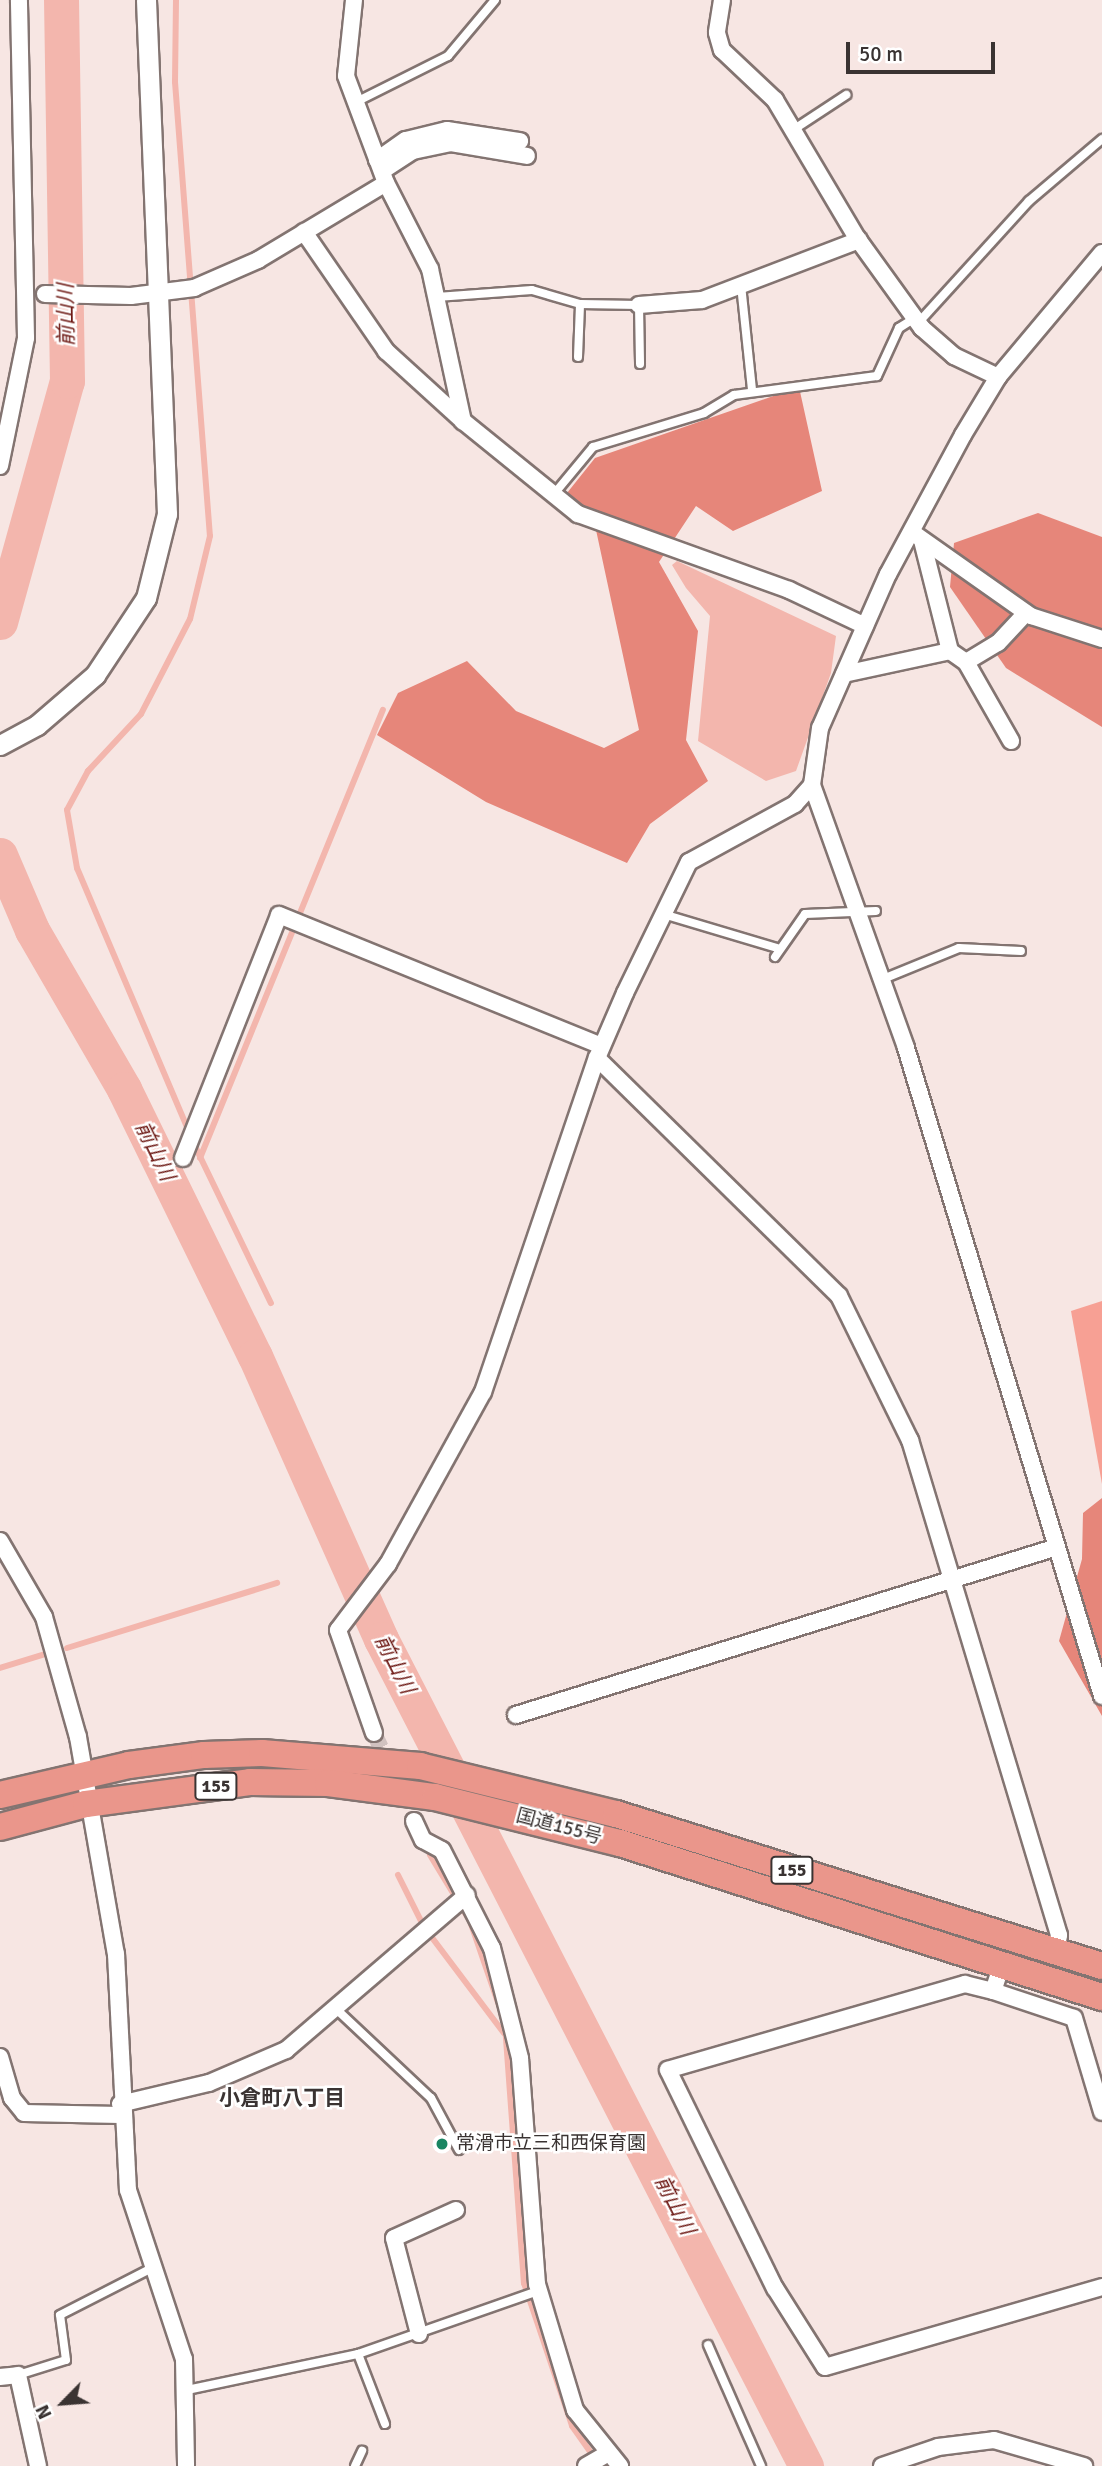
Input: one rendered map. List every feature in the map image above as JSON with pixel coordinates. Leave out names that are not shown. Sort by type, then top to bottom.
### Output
[{"type":"highway","name":"国道155号","points":[[0,1795],[83,1775],[178,1758],[262,1753],[420,1766],[616,1814],[1102,1966]]},
{"type":"highway","name":"国道155号","points":[[0,1827],[86,1804],[250,1782],[328,1783],[435,1797],[620,1843],[997,1979],[1102,1997]]},
{"type":"street","points":[[0,466],[27,311],[19,0]]},
{"type":"street","points":[[0,745],[37,725],[109,656],[146,598],[158,555],[169,467],[158,294],[146,0]]},
{"type":"street","points":[[354,0],[344,56],[354,103],[382,171],[415,230],[437,297],[463,421]]},
{"type":"street","points":[[722,0],[717,33],[722,50],[775,100],[859,240],[916,321],[954,356],[999,377]]},
{"type":"street","points":[[46,294],[158,294],[194,288],[304,232],[413,150],[451,143],[523,148]]},
{"type":"street","points":[[304,232],[386,351],[463,421],[578,514],[789,590],[865,626]]},
{"type":"street","points":[[639,306],[702,300],[859,240]]},
{"type":"street","points":[[1102,253],[999,377],[917,536],[865,626],[820,729],[812,785],[868,912],[883,979],[1102,1696]]},
{"type":"street","points":[[917,536],[1027,613],[1102,639]]},
{"type":"street","points":[[917,536],[950,651],[966,662],[1011,741]]},
{"type":"street","points":[[966,662],[998,643],[1027,613]]},
{"type":"street","points":[[845,674],[950,651]]},
{"type":"street","points":[[374,1733],[337,1638],[347,1614],[378,1575],[483,1392],[599,1052],[663,914],[699,850],[794,804],[812,785]]},
{"type":"street","points":[[183,1157],[279,915],[599,1052],[834,1289],[910,1440],[1059,1934],[1056,1953]]},
{"type":"street","points":[[0,1541],[49,1629],[83,1775],[86,1804],[116,1954],[120,2110],[128,2190],[152,2268],[175,2318],[187,2389],[186,2466]]},
{"type":"street","points":[[516,1715],[1057,1547]]},
{"type":"street","points":[[414,1821],[423,1840],[442,1850],[492,1948],[518,2045],[538,2291],[575,2410],[605,2455],[620,2466]]},
{"type":"street","points":[[0,2057],[12,2098],[24,2113],[120,2110],[209,2083],[286,2050],[467,1895]]},
{"type":"street","points":[[1102,2112],[1074,2018],[997,1979],[965,1984],[668,2070],[775,2288],[825,2367],[1102,2287]]},
{"type":"street","points":[[419,2334],[394,2238],[456,2210]]},
{"type":"street","points":[[0,2377],[18,2375],[38,2466]]},
{"type":"street","points":[[882,2466],[937,2447],[994,2440],[1084,2466]]},
{"type":"street","points":[[586,2466],[605,2455]]},
{"type":"lane","points":[[354,103],[447,55],[495,0]]},
{"type":"lane","points":[[793,131],[846,95]]},
{"type":"lane","points":[[554,494],[593,447],[704,412],[752,390],[877,376],[899,328],[916,321],[1029,201],[1102,139]]},
{"type":"lane","points":[[741,283],[752,390]]},
{"type":"lane","points":[[437,297],[532,290],[580,304],[639,306],[640,363]]},
{"type":"lane","points":[[579,357],[580,304]]},
{"type":"lane","points":[[663,914],[776,953],[805,914],[868,912]]},
{"type":"lane","points":[[883,979],[960,947],[1021,951]]},
{"type":"lane","points":[[334,2007],[431,2098],[459,2150]]},
{"type":"lane","points":[[18,2375],[66,2360],[60,2315],[152,2268]]},
{"type":"lane","points":[[187,2389],[358,2354],[538,2291]]},
{"type":"lane","points":[[708,2344],[761,2466]]},
{"type":"lane","points":[[358,2354],[385,2424]]},
{"type":"lane","points":[[355,2466],[362,2451]]},
{"type":"shaded area","points":[[799,387],[822,491],[733,531],[696,506],[659,562],[698,631],[686,740],[708,781],[650,824],[627,863],[486,802],[377,735],[398,693],[467,661],[516,711],[604,748],[639,730],[593,516],[567,493],[595,458]]},
{"type":"shaded area","points":[[1038,513],[1102,537],[1102,727],[1006,668],[950,587],[954,543]]},
{"type":"shaded area","points":[[677,561],[836,636],[831,673],[796,771],[766,781],[698,741],[710,616],[686,588],[672,565]]},
{"type":"shaded area","points":[[1102,1301],[1102,1484],[1071,1311]]},
{"type":"shaded area","points":[[1102,1498],[1102,1716],[1059,1641],[1082,1559],[1083,1513]]},
{"type":"waterway","name":"前山川","points":[[0,622],[67,381],[61,0]]},
{"type":"waterway","points":[[176,0],[175,82],[210,536],[190,619],[141,714],[88,771],[67,810],[77,868],[189,1132]]},
{"type":"waterway","points":[[200,1158],[383,710]]},
{"type":"waterway","name":"前山川","points":[[0,855],[32,930],[124,1089],[255,1356],[381,1639],[806,2466]]},
{"type":"waterway","points":[[193,1142],[271,1303]]},
{"type":"waterway","points":[[67,1648],[277,1583]]},
{"type":"waterway","points":[[0,1668],[45,1654]]},
{"type":"waterway","points":[[430,1855],[470,1921],[499,2005]]},
{"type":"waterway","points":[[398,1875],[424,1927],[504,2033]]},
{"type":"waterway","points":[[505,2025],[524,2283],[572,2426],[596,2460]]},
{"type":"tunnel","points":[[374,1733],[390,1768]]},
{"type":"place","name":"常滑市立三和西保育園","points":[[442,2144]]},
{"type":"district","name":"小倉町八丁目","points":[[282,2098]]}]
